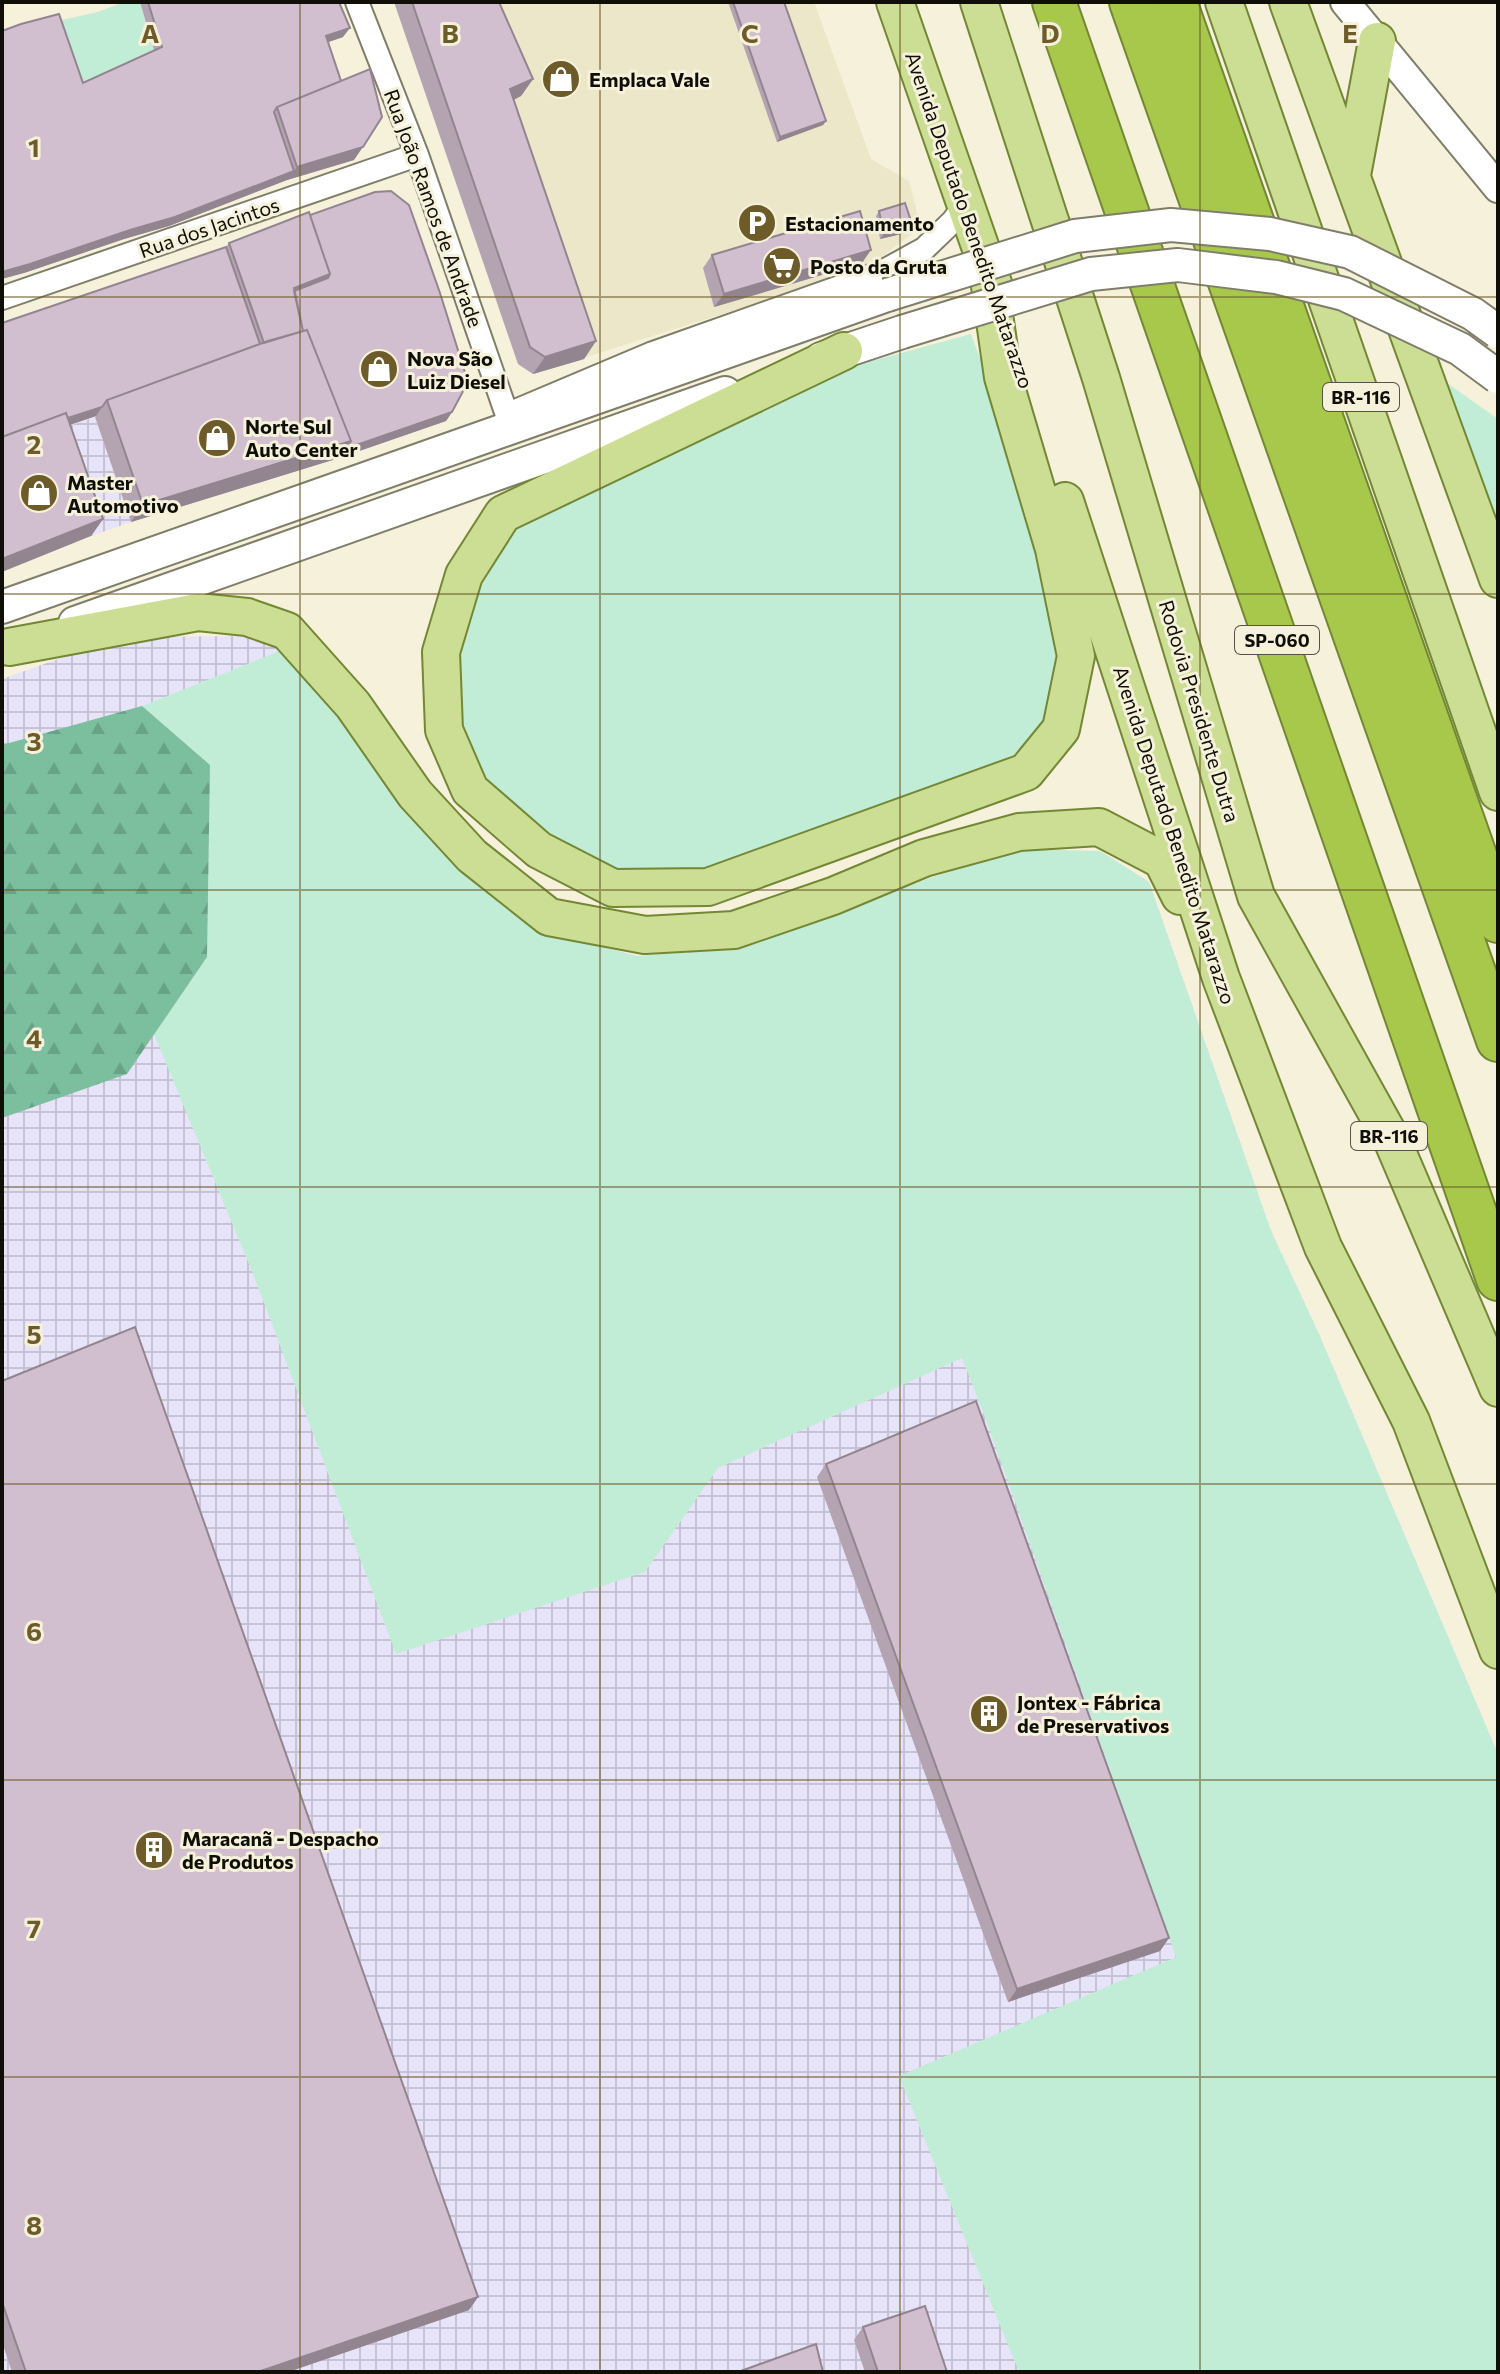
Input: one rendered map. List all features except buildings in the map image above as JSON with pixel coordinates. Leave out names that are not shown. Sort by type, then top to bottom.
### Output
[{"type":"highway","name":"SP-060","points":[[1054,2],[1498,1279]]},
{"type":"highway","points":[[1131,2],[1498,1040]]},
{"type":"highway","points":[[1175,2],[1498,921]]},
{"type":"main road","name":"Avenida Deputado Benedito Matarazzo","points":[[895,2],[987,265],[1221,978],[1323,1247],[1411,1421],[1498,1650]]},
{"type":"main road","name":"Rodovia Presidente Dutra","points":[[979,2],[1101,378],[1256,896],[1393,1142],[1498,1388]]},
{"type":"main road","name":"BR-116","points":[[1224,2],[1498,792]]},
{"type":"main road","points":[[1288,2],[1498,579]]},
{"type":"main road","points":[[1352,177],[1377,41]]},
{"type":"main road","points":[[2,604],[887,295],[1075,236],[1171,225],[1270,234],[1350,252],[1473,314],[1498,332]]},
{"type":"main road","points":[[844,351],[503,514],[464,575],[441,652],[444,730],[470,790],[539,850],[613,888],[708,887],[1026,772],[1061,729],[1076,656],[1054,549],[1003,377],[987,265]]},
{"type":"main road","points":[[5,648],[844,351],[1091,274],[1178,265],[1276,277],[1344,294],[1460,349],[1498,377]]},
{"type":"main road","points":[[5,648],[198,612],[247,617],[287,631],[353,705],[415,794],[472,856],[549,917],[645,935],[734,930],[833,896],[924,858],[1019,832],[1099,827],[1162,860],[1221,978]]},
{"type":"street","name":"Rua João Ramos de Andrade","points":[[357,2],[417,155],[507,415]]},
{"type":"street","points":[[1345,2],[1498,188]]},
{"type":"street","name":"Rua dos Jacintos","points":[[2,298],[417,155]]},
{"type":"street","points":[[2,604],[149,543],[507,415],[653,353],[882,272],[924,249],[953,221],[966,203]]},
{"type":"shaded area","points":[[394,2],[814,2],[871,159],[909,181],[921,227],[867,268],[533,374],[518,364]]},
{"type":"shaded area","points":[[95,417],[131,522],[91,536],[54,431]]},
{"type":"shaded area","points":[[250,636],[282,650],[542,932],[637,956],[741,949],[933,877],[1100,851],[1149,882],[1271,1231],[1318,1332],[1498,1754],[1498,2372],[2,2372],[2,679],[120,637]]},
{"type":"green space","points":[[124,2],[140,2],[156,56],[76,92],[53,22],[98,12]]},
{"type":"green space","points":[[971,334],[1040,553],[1060,656],[1047,722],[1017,759],[705,872],[616,873],[547,838],[482,781],[459,726],[456,654],[478,581],[514,526],[857,365]]},
{"type":"green space","points":[[1434,374],[1498,419],[1498,541]]},
{"type":"green space","points":[[282,650],[542,932],[637,956],[741,949],[933,877],[1021,849],[1100,851],[1149,882],[1271,1231],[1318,1332],[1498,1754],[1498,2372],[1019,2372],[899,2076],[1176,1957],[962,1358],[718,1468],[645,1572],[396,1654],[255,1279],[154,1034],[207,957],[210,765],[142,706]]},
{"type":"green space","points":[[142,706],[210,765],[207,957],[127,1074],[2,1118],[2,745]]},
{"type":"place","name":"Emplaca Vale","points":[[561,79]]},
{"type":"place","name":"Estacionamento","points":[[757,223]]},
{"type":"place","name":"Posto da Gruta","points":[[782,266]]},
{"type":"place","name":"Nova São Luiz Diesel","points":[[379,369]]},
{"type":"place","name":"Norte Sul Auto Center","points":[[217,438]]},
{"type":"place","name":"Master Automotivo","points":[[39,493]]},
{"type":"place","name":"Jontex - Fábrica de Preservativos","points":[[989,1714]]},
{"type":"place","name":"Maracanã - Despacho de Produtos","points":[[154,1850]]}]
